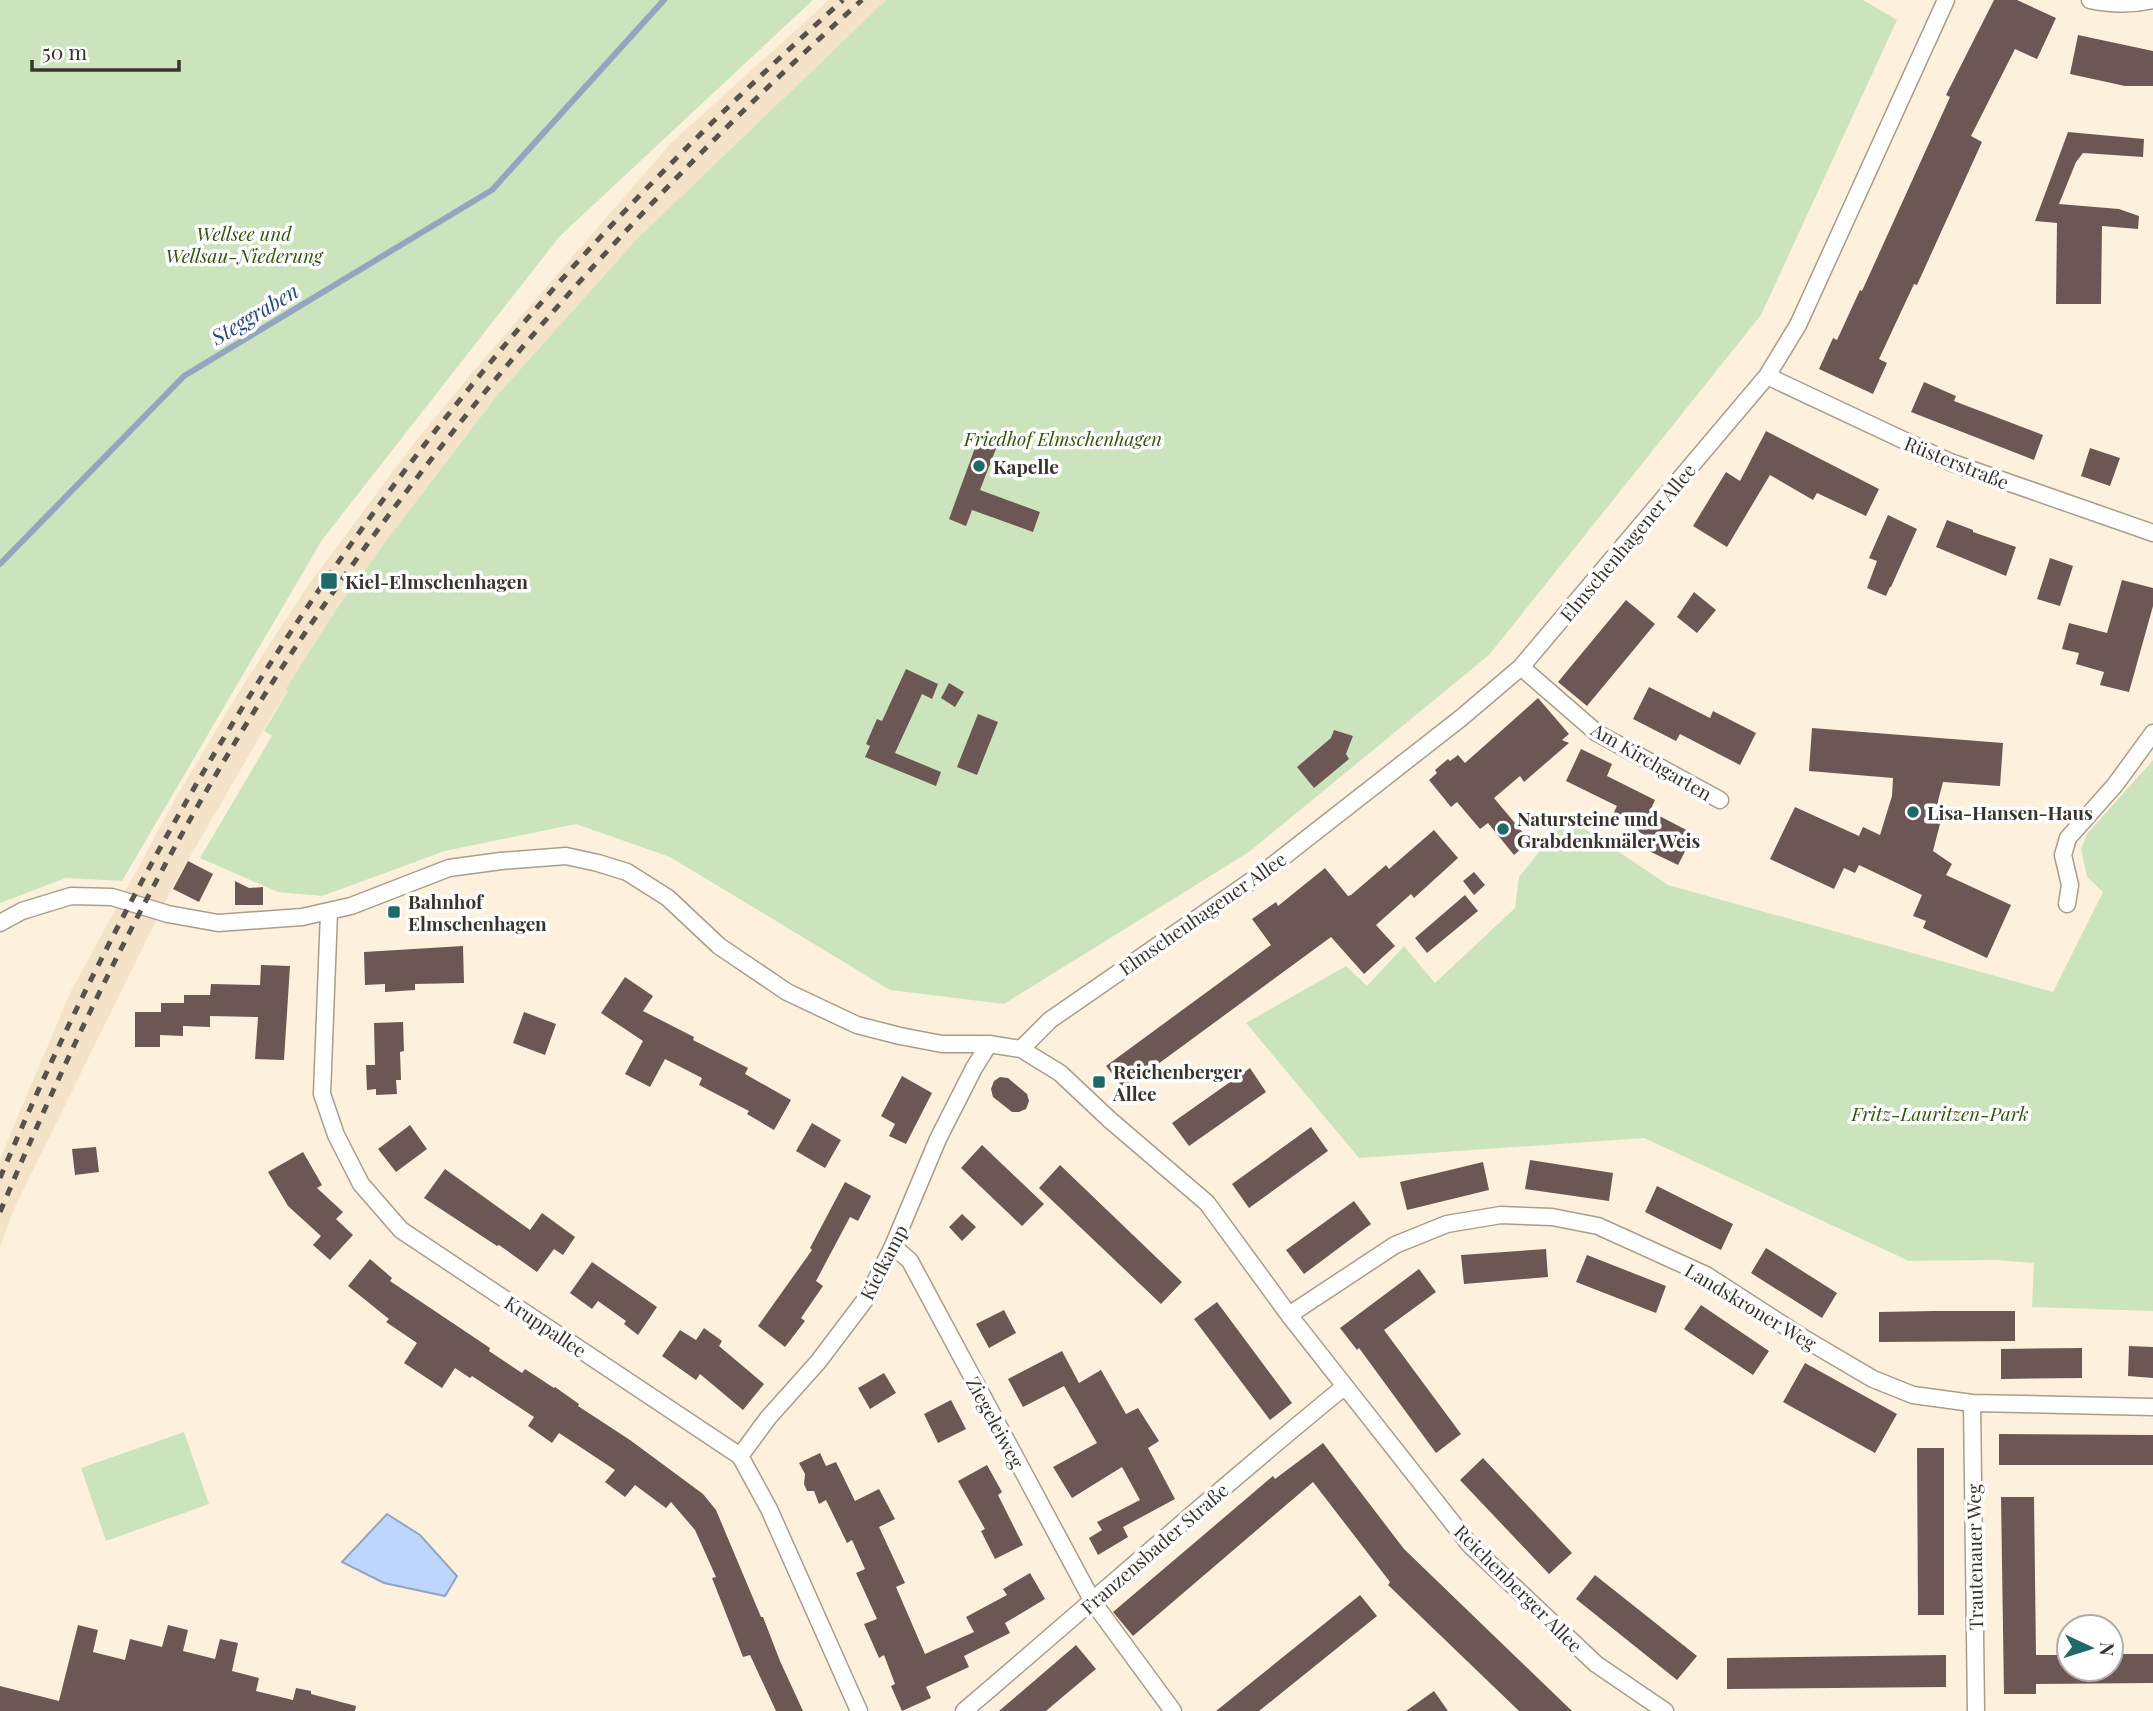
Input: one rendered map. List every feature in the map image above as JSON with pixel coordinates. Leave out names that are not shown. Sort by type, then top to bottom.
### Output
[{"type":"street","name":"Elmschenhagener Allee","points":[[1021,1049],[1050,1020],[1264,872],[1461,718],[1521,667],[1767,376],[1798,325],[1947,0]]},
{"type":"street","points":[[2090,0],[2108,5],[2153,0]]},
{"type":"street","name":"Rüsterstraße","points":[[1767,376],[1950,462],[2153,533]]},
{"type":"street","name":"Am Kirchgarten","points":[[1521,667],[1597,733],[1720,800]]},
{"type":"street","points":[[2067,904],[2070,885],[2063,855],[2068,838],[2115,785],[2153,733]]},
{"type":"street","points":[[0,923],[22,911],[71,896],[112,897],[176,916],[218,923],[302,917],[351,906],[449,869],[501,861],[566,856],[627,872],[668,898],[719,946],[775,985],[857,1025],[942,1044],[989,1044],[1021,1049]]},
{"type":"street","name":"Kruppallee","points":[[329,912],[322,1094],[336,1135],[361,1184],[401,1230],[740,1456],[769,1509],[859,1711]]},
{"type":"street","name":"Kiefkamp","points":[[740,1456],[768,1418],[818,1362],[868,1296],[893,1246],[938,1139],[989,1044]]},
{"type":"street","name":"Reichenberger Allee","points":[[1021,1049],[1060,1073],[1207,1203],[1289,1315],[1470,1545],[1596,1664],[1665,1711]]},
{"type":"street","name":"Landskroner Weg","points":[[1289,1315],[1395,1245],[1447,1224],[1501,1215],[1552,1217],[1598,1226],[1706,1275],[1873,1379],[1913,1395],[1972,1404],[2153,1407]]},
{"type":"street","name":"Ziegeleiweg","points":[[893,1246],[910,1261],[1093,1602],[1173,1711]]},
{"type":"street","name":"Franzensbader Straße","points":[[964,1711],[1277,1441],[1345,1387]]},
{"type":"street","name":"Trautenauer Weg","points":[[1972,1404],[1976,1711]]},
{"type":"shaded area","points":[[829,0],[886,0],[637,239],[499,393],[392,533],[271,717],[172,888],[13,1211],[0,1248],[0,1159],[70,993],[177,796],[237,695],[304,591],[414,443],[671,143]]},
{"type":"green space","name":"Wellsee und Wellsau-Niederung","points":[[0,0],[813,0],[560,236],[322,540],[122,881],[66,878],[0,903]]},
{"type":"green space","name":"Friedhof Elmschenhagen","points":[[886,0],[1863,0],[1897,20],[1761,315],[1489,655],[1249,852],[1004,1004],[890,990],[670,857],[576,824],[445,851],[322,896],[278,892],[200,858],[272,736],[264,731],[288,691],[286,689],[336,610],[499,393],[637,239]]},
{"type":"green space","name":"Fritz-Lauritzen-Park","points":[[2153,760],[2153,1311],[2032,1307],[2034,1263],[1995,1260],[1909,1261],[1644,1138],[1359,1158],[1246,1023],[1346,966],[1367,986],[1404,946],[1435,983],[1515,908],[1519,877],[1567,817],[1668,885],[2053,992],[2103,892],[2087,877],[2081,849],[2087,834]]},
{"type":"green space","points":[[184,1432],[209,1504],[106,1541],[81,1468]]},
{"type":"water","points":[[387,1514],[420,1535],[457,1576],[445,1596],[384,1583],[342,1562]]},
{"type":"building","points":[[1994,0],[2017,0],[2056,18],[2037,59],[2015,49],[1971,136],[1982,142],[1917,285],[1914,284],[1879,359],[1887,363],[1873,394],[1819,369],[1833,338],[1837,340],[1860,290],[1862,291],[1950,97],[1946,95]]},
{"type":"building","points":[[2078,35],[2153,51],[2153,86],[2125,86],[2070,74]]},
{"type":"building","points":[[2068,132],[2144,139],[2143,157],[2083,153],[2076,162],[2059,204],[2119,209],[2139,216],[2138,229],[2102,226],[2101,304],[2056,304],[2057,223],[2035,221]]},
{"type":"building","points":[[1924,382],[1956,396],[1954,401],[2043,435],[2034,460],[1911,412]]},
{"type":"building","points":[[1766,431],[1879,489],[1866,516],[1817,493],[1813,500],[1770,475],[1727,547],[1693,526],[1726,472],[1740,481]]},
{"type":"building","name":"Kapelle","points":[[980,434],[999,441],[980,490],[1040,512],[1033,532],[972,510],[966,526],[949,519]]},
{"type":"building","points":[[2090,448],[2120,458],[2110,486],[2081,476]]},
{"type":"building","points":[[1888,515],[1917,529],[1886,596],[1867,588],[1877,561],[1869,558]]},
{"type":"building","points":[[1947,520],[2016,547],[2006,576],[1936,547]]},
{"type":"building","points":[[2050,558],[2073,566],[2060,606],[2037,599]]},
{"type":"building","points":[[2122,580],[2153,588],[2153,606],[2129,692],[2100,685],[2104,672],[2076,664],[2079,653],[2062,649],[2069,623],[2107,633]]},
{"type":"building","points":[[1694,592],[1716,610],[1697,633],[1677,617]]},
{"type":"building","points":[[1626,600],[1655,624],[1587,706],[1558,682]]},
{"type":"building","points":[[906,669],[938,684],[932,699],[922,694],[895,753],[941,772],[936,786],[865,757],[870,746],[866,744],[877,719],[882,721]]},
{"type":"building","points":[[949,683],[964,692],[955,707],[941,698]]},
{"type":"building","points":[[1649,687],[1710,718],[1713,711],[1756,733],[1740,765],[1680,734],[1676,741],[1633,719]]},
{"type":"building","points":[[1538,698],[1569,734],[1562,740],[1569,743],[1524,782],[1520,776],[1494,798],[1530,841],[1514,855],[1488,823],[1480,829],[1457,802],[1451,807],[1429,780],[1437,773],[1435,770],[1448,759],[1450,761],[1458,755],[1465,763]]},
{"type":"building","points":[[978,714],[998,722],[977,775],[957,767]]},
{"type":"building","points":[[1812,728],[2003,743],[2000,786],[1943,782],[1938,801],[1940,824],[1933,851],[1952,864],[1946,875],[2011,905],[1987,958],[1923,928],[1926,921],[1913,916],[1922,895],[1859,865],[1855,873],[1844,868],[1834,889],[1770,859],[1795,807],[1859,836],[1863,827],[1880,835],[1892,796],[1893,778],[1809,771]]},
{"type":"building","points":[[1334,730],[1353,736],[1346,754],[1349,759],[1314,788],[1297,767],[1331,738]]},
{"type":"building","points":[[1581,749],[1612,764],[1607,776],[1655,800],[1650,811],[1694,834],[1678,865],[1649,851],[1655,840],[1611,818],[1617,806],[1566,781]]},
{"type":"building","points":[[1434,830],[1458,858],[1414,898],[1411,894],[1376,925],[1395,946],[1364,974],[1331,937],[1124,1089],[1106,1066],[1271,945],[1252,919],[1276,902],[1278,906],[1325,868],[1348,896],[1351,895],[1386,865],[1389,869]]},
{"type":"building","points":[[188,861],[213,874],[199,902],[173,889]]},
{"type":"building","points":[[1474,872],[1485,885],[1474,895],[1463,881]]},
{"type":"building","points":[[235,881],[249,888],[263,887],[263,905],[235,905]]},
{"type":"building","points":[[1465,895],[1478,911],[1427,953],[1415,938]]},
{"type":"building","points":[[463,946],[464,983],[415,984],[415,990],[385,992],[385,984],[365,985],[364,952]]},
{"type":"building","points":[[261,965],[290,966],[284,1060],[255,1059],[258,1017],[210,1016],[210,1027],[183,1026],[183,1036],[160,1035],[160,1047],[135,1047],[135,1012],[161,1012],[161,1003],[184,1003],[184,995],[210,995],[211,984],[260,985]]},
{"type":"building","points":[[625,977],[653,996],[643,1011],[748,1068],[745,1074],[791,1100],[774,1130],[747,1114],[749,1111],[699,1085],[702,1078],[665,1059],[650,1087],[625,1074],[643,1041],[601,1013]]},
{"type":"building","points":[[524,1012],[556,1024],[545,1055],[513,1043]]},
{"type":"building","points":[[403,1022],[404,1051],[400,1052],[401,1080],[396,1080],[397,1094],[376,1095],[376,1089],[367,1090],[366,1065],[375,1065],[374,1023]]},
{"type":"building","points":[[1250,1068],[1266,1092],[1189,1146],[1172,1123]]},
{"type":"building","points":[[902,1076],[932,1093],[906,1144],[889,1136],[895,1124],[881,1116]]},
{"type":"building","points":[[1000,1077],[1008,1078],[1027,1094],[1029,1101],[1026,1109],[1012,1112],[993,1097],[991,1089],[994,1081]]},
{"type":"building","points":[[812,1123],[841,1140],[825,1168],[796,1151]]},
{"type":"building","points":[[410,1125],[427,1149],[396,1172],[378,1149]]},
{"type":"building","points":[[1311,1127],[1328,1151],[1249,1208],[1232,1184]]},
{"type":"building","points":[[982,1145],[1044,1204],[1022,1226],[961,1168]]},
{"type":"building","points":[[96,1147],[99,1172],[75,1175],[72,1149]]},
{"type":"building","points":[[303,1152],[322,1185],[317,1188],[343,1212],[336,1219],[353,1235],[330,1260],[313,1245],[321,1236],[288,1206],[268,1172]]},
{"type":"building","points":[[1530,1160],[1613,1173],[1609,1201],[1525,1189]]},
{"type":"building","points":[[1483,1162],[1489,1190],[1407,1210],[1400,1182]]},
{"type":"building","points":[[1060,1165],[1182,1282],[1161,1304],[1039,1188]]},
{"type":"building","points":[[445,1169],[530,1230],[542,1213],[575,1237],[563,1255],[554,1249],[537,1272],[424,1198]]},
{"type":"building","points":[[845,1182],[871,1196],[858,1221],[850,1217],[816,1281],[823,1286],[801,1318],[805,1321],[785,1347],[758,1326],[812,1250],[810,1248]]},
{"type":"building","points":[[1657,1186],[1733,1224],[1721,1250],[1645,1212]]},
{"type":"building","points":[[1354,1201],[1371,1224],[1304,1274],[1286,1250]]},
{"type":"building","points":[[962,1214],[976,1227],[962,1241],[949,1227]]},
{"type":"building","points":[[1766,1248],[1837,1293],[1822,1318],[1751,1273]]},
{"type":"building","points":[[1546,1249],[1548,1277],[1464,1284],[1461,1255]]},
{"type":"building","points":[[1587,1255],[1666,1286],[1656,1313],[1576,1282]]},
{"type":"building","points":[[370,1259],[392,1278],[390,1281],[490,1348],[489,1351],[522,1373],[525,1369],[555,1387],[703,1494],[716,1510],[803,1711],[776,1711],[750,1655],[743,1657],[712,1578],[716,1577],[695,1530],[671,1502],[666,1508],[635,1485],[625,1497],[605,1482],[615,1470],[559,1433],[552,1443],[528,1426],[534,1417],[472,1376],[470,1378],[455,1368],[442,1388],[404,1363],[417,1343],[386,1322],[389,1319],[348,1286]]},
{"type":"building","points":[[592,1262],[657,1307],[638,1335],[624,1324],[626,1321],[598,1301],[592,1309],[570,1293]]},
{"type":"building","points":[[1419,1269],[1436,1292],[1384,1330],[1461,1434],[1436,1453],[1359,1348],[1357,1350],[1340,1328]]},
{"type":"building","points":[[1217,1302],[1292,1403],[1270,1420],[1194,1319]]},
{"type":"building","points":[[1701,1305],[1769,1351],[1753,1375],[1684,1329]]},
{"type":"building","points":[[1004,1310],[1016,1333],[989,1348],[976,1324]]},
{"type":"building","points":[[2015,1311],[2015,1341],[1879,1342],[1879,1312]]},
{"type":"building","points":[[704,1328],[722,1341],[719,1346],[764,1384],[743,1410],[700,1374],[696,1380],[662,1356],[680,1330],[696,1340]]},
{"type":"building","points":[[2129,1346],[2153,1347],[2153,1378],[2128,1376]]},
{"type":"building","points":[[2082,1348],[2082,1378],[2001,1379],[2001,1349]]},
{"type":"building","points":[[1062,1351],[1079,1383],[1101,1370],[1126,1414],[1138,1408],[1159,1441],[1148,1448],[1175,1499],[1123,1527],[1128,1537],[1098,1555],[1089,1538],[1102,1530],[1097,1522],[1140,1500],[1122,1467],[1072,1498],[1053,1467],[1097,1443],[1064,1386],[1023,1407],[1008,1379]]},
{"type":"building","points":[[1805,1363],[1897,1414],[1875,1453],[1783,1402]]},
{"type":"building","points":[[884,1373],[896,1393],[870,1409],[858,1388]]},
{"type":"building","points":[[951,1400],[966,1429],[938,1443],[924,1414]]},
{"type":"building","points":[[1999,1434],[2153,1435],[2153,1465],[1999,1465]]},
{"type":"building","points":[[1323,1443],[1404,1549],[1572,1711],[1519,1711],[1388,1585],[1390,1582],[1313,1482],[1133,1636],[1113,1612],[1273,1476],[1275,1479]]},
{"type":"building","points":[[1917,1448],[1944,1448],[1944,1615],[1918,1615]]},
{"type":"building","points":[[820,1453],[826,1466],[836,1462],[855,1501],[879,1489],[895,1519],[879,1527],[905,1583],[896,1587],[925,1654],[974,1632],[966,1617],[1007,1595],[1003,1589],[1030,1573],[1045,1599],[1005,1623],[1010,1633],[964,1656],[969,1667],[926,1687],[931,1698],[902,1711],[891,1686],[895,1684],[884,1655],[879,1658],[864,1624],[877,1619],[856,1573],[865,1569],[852,1540],[847,1543],[826,1500],[819,1504],[814,1491],[807,1491],[804,1484],[805,1474],[799,1463]]},
{"type":"building","points":[[1483,1458],[1572,1553],[1549,1574],[1460,1480]]},
{"type":"building","points":[[987,1465],[1002,1492],[998,1495],[1023,1545],[995,1559],[981,1531],[985,1529],[958,1481]]},
{"type":"building","points":[[2001,1497],[2034,1497],[2036,1655],[2055,1655],[2055,1683],[2125,1683],[2125,1654],[2153,1654],[2153,1683],[2036,1684],[2036,1694],[2004,1694]]},
{"type":"building","points":[[1595,1575],[1697,1656],[1677,1680],[1576,1599]]},
{"type":"building","points":[[1360,1595],[1377,1616],[1259,1711],[1216,1711]]},
{"type":"building","points":[[78,1625],[98,1630],[93,1652],[125,1660],[130,1639],[162,1647],[168,1625],[188,1630],[183,1651],[215,1659],[220,1639],[238,1643],[232,1671],[259,1678],[256,1691],[293,1700],[296,1688],[311,1691],[311,1694],[356,1706],[355,1711],[0,1711],[0,1686],[59,1701]]},
{"type":"building","points":[[1076,1645],[1096,1669],[1046,1711],[999,1711]]},
{"type":"building","points":[[1946,1655],[1946,1687],[1727,1689],[1727,1658]]},
{"type":"building","points":[[1434,1691],[1448,1711],[1406,1711]]},
{"type":"waterway","name":"Steggraben","points":[[0,564],[184,376],[492,190],[664,0]]},
{"type":"railway","points":[[0,1178],[47,1071],[152,863],[271,663],[336,566],[404,472],[476,380],[562,279],[699,136],[843,0]]},
{"type":"railway","points":[[0,1212],[70,1053],[147,898],[232,747],[327,601],[447,439],[577,285],[715,139],[862,0]]},
{"type":"place","name":"Kapelle","points":[[979,466]]},
{"type":"place","name":"Kiel-Elmschenhagen","points":[[329,581]]},
{"type":"place","name":"Lisa-Hansen-Haus","points":[[1913,812]]},
{"type":"place","name":"Natursteine und Grabdenkmäler Weis","points":[[1503,829]]},
{"type":"place","name":"Bahnhof Elmschenhagen","points":[[394,912]]},
{"type":"place","name":"Reichenberger Allee","points":[[1099,1082]]}]
